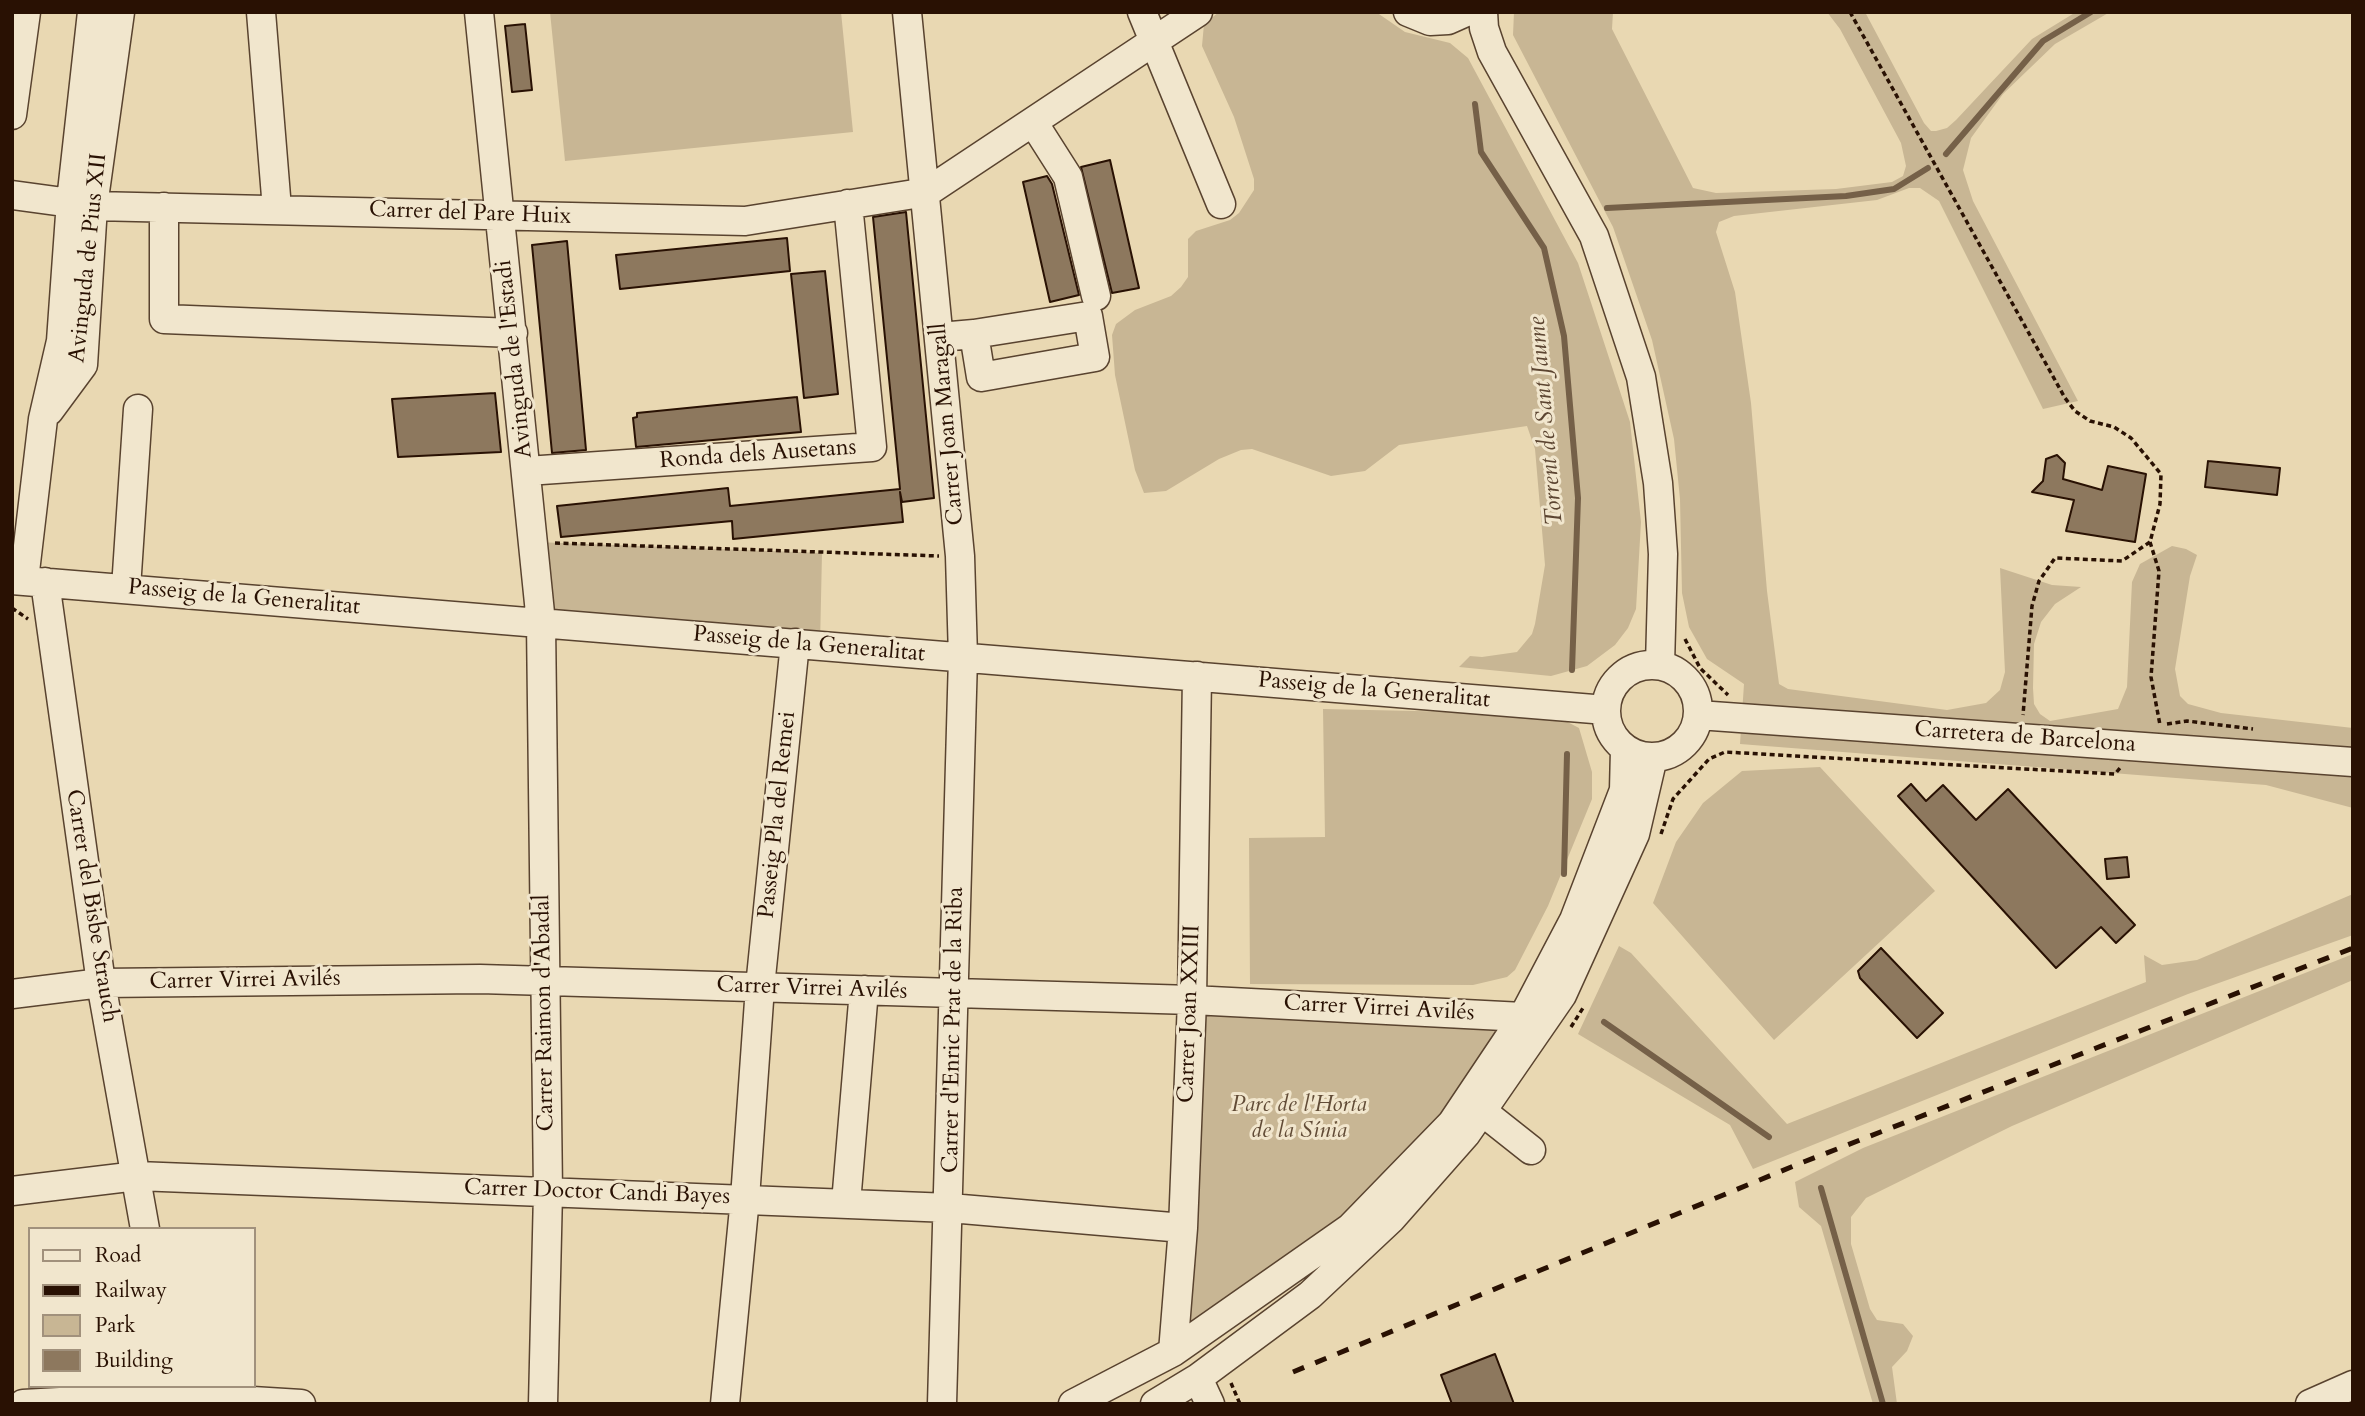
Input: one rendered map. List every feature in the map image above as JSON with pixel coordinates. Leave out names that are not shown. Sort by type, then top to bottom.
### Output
[{"type":"street","points":[[12,115],[26,12]]},
{"type":"street","name":"Avinguda de Pius XII","points":[[43,419],[83,365],[82,203],[92,12]]},
{"type":"street","name":"Avinguda de Pius XII","points":[[82,203],[120,12]]},
{"type":"street","points":[[261,12],[277,209]]},
{"type":"street","name":"Avinguda de l'Estadi","points":[[478,12],[535,542],[541,623]]},
{"type":"street","name":"Carrer Joan Maragall","points":[[908,12],[960,556],[963,657]]},
{"type":"street","points":[[1142,12],[1221,204]]},
{"type":"street","points":[[927,192],[1198,12]]},
{"type":"street","points":[[1408,12],[1430,21],[1457,16],[1492,52],[1594,236],[1641,377],[1658,483],[1663,554],[1660,665]]},
{"type":"street","points":[[1483,12],[1492,52]]},
{"type":"street","points":[[1033,122],[1068,177],[1096,296]]},
{"type":"street","name":"Carrer del Pare Huix","points":[[12,195],[82,203],[164,207],[745,220],[927,192]]},
{"type":"street","name":"Ronda dels Ausetans","points":[[527,471],[872,447],[848,204]]},
{"type":"street","points":[[164,207],[164,319],[513,333]]},
{"type":"street","points":[[940,337],[974,334]]},
{"type":"street","points":[[126,588],[138,409]]},
{"type":"street","name":"Carrer del Bisbe Strauch","points":[[43,419],[27,581],[145,1227]]},
{"type":"street","name":"Passeig de la Generalitat","points":[[27,581],[1606,710]]},
{"type":"street","name":"Carrer Raimon d'Abadal","points":[[541,623],[543,981],[548,1192],[543,1404]]},
{"type":"street","name":"Passeig Pla del Remei","points":[[725,1404],[745,1198],[760,987],[795,643]]},
{"type":"street","name":"Carrer d'Enric Prat de la Riba","points":[[942,1404],[950,1208],[963,657]]},
{"type":"street","points":[[1073,1404],[1173,1352],[1350,1228],[1452,1123],[1523,1017],[1574,920],[1624,790],[1625,749],[1608,725],[1606,710],[1609,694],[1617,680],[1630,670],[1645,665],[1660,665],[1684,678],[1697,702],[1698,715],[1688,740],[1667,755],[1653,757],[1625,749]]},
{"type":"street","name":"Carrer Joan XXIII","points":[[1173,1352],[1183,1228],[1192,1000],[1197,676]]},
{"type":"street","name":"Carretera de Barcelona","points":[[1698,715],[2353,762]]},
{"type":"street","points":[[1155,1404],[1198,1378],[1310,1295],[1391,1219],[1483,1112],[1562,995],[1635,834],[1653,757]]},
{"type":"street","name":"Carrer Virrei Avilés","points":[[12,994],[101,983],[543,981],[1192,1000],[1523,1017]]},
{"type":"street","points":[[846,1203],[863,990]]},
{"type":"street","points":[[1483,1112],[1531,1150]]},
{"type":"street","name":"Carrer Doctor Candi Bayes","points":[[12,1191],[137,1176],[950,1208],[1183,1228]]},
{"type":"street","points":[[1198,1378],[1210,1404]]},
{"type":"street","points":[[2310,1404],[2353,1385]]},
{"type":"street","points":[[23,1404],[160,1396],[301,1404]]},
{"type":"path","points":[[1850,12],[2065,398],[2075,411],[2090,421],[2114,427],[2131,438],[2161,474],[2160,504],[2150,542],[2159,571],[2151,677],[2160,725]]},
{"type":"path","points":[[535,542],[960,556]]},
{"type":"path","points":[[2021,738],[2032,606],[2039,581],[2055,558],[2122,561],[2150,542]]},
{"type":"path","points":[[1725,752],[2115,774],[2136,747]]},
{"type":"path","points":[[1229,1378],[1240,1404]]},
{"type":"green space","points":[[550,12],[841,12],[853,132],[565,161]]},
{"type":"green space","points":[[1219,12],[1376,12],[1405,32],[1450,43],[1468,58],[1578,263],[1630,422],[1641,522],[1636,609],[1628,628],[1615,645],[1587,666],[1551,676],[1459,667],[1470,656],[1517,652],[1532,634],[1535,624],[1545,565],[1535,449],[1527,426],[1399,445],[1365,471],[1331,476],[1252,449],[1241,450],[1219,459],[1166,491],[1144,493],[1135,470],[1115,375],[1112,335],[1116,324],[1135,310],[1171,296],[1181,287],[1188,277],[1188,239],[1196,231],[1230,220],[1239,213],[1254,190],[1254,179],[1234,117],[1202,46],[1204,24]]},
{"type":"green space","points":[[1514,12],[1613,12],[1612,29],[1693,188],[1716,193],[1836,189],[1892,182],[1903,176],[1906,166],[1901,143],[1840,29],[1827,12],[1865,12],[1924,123],[1931,131],[1936,131],[1947,128],[1956,120],[2032,39],[2076,12],[2110,12],[2055,44],[2003,94],[1971,138],[1963,170],[1973,201],[2078,401],[2043,409],[1939,201],[1920,188],[1909,188],[1877,200],[1734,216],[1719,222],[1716,232],[1735,292],[1751,403],[1767,591],[1779,684],[1788,689],[1947,710],[1986,703],[2000,690],[2005,672],[2000,568],[2052,585],[2081,587],[2055,604],[2041,622],[2034,644],[2033,688],[2034,704],[2040,714],[2050,721],[2118,709],[2127,687],[2132,582],[2140,564],[2172,546],[2186,549],[2197,555],[2190,576],[2175,669],[2180,696],[2188,704],[2221,713],[2353,728],[2353,808],[2266,785],[1740,744],[1744,684],[1707,659],[1689,627],[1682,593],[1680,499],[1674,439],[1652,340],[1613,227],[1513,35]]},
{"type":"green space","points":[[535,542],[822,553],[820,645],[541,623]]},
{"type":"green space","points":[[1323,709],[1552,714],[1579,728],[1592,772],[1592,799],[1548,906],[1515,970],[1507,977],[1473,985],[1250,984],[1249,838],[1325,837]]},
{"type":"green space","points":[[1820,767],[1935,891],[1774,1040],[1653,903],[1676,842],[1703,803],[1742,771]]},
{"type":"green space","points":[[2353,894],[2353,935],[2188,994],[1753,1169],[1730,1125],[1578,1034],[1619,946],[1631,953],[1787,1124],[2146,982],[2144,955],[2162,965],[2197,960]]},
{"type":"green space","points":[[2353,954],[2353,980],[2012,1126],[1866,1198],[1851,1217],[1851,1244],[1870,1309],[1877,1320],[1903,1324],[1913,1336],[1907,1351],[1892,1367],[1897,1404],[1873,1404],[1821,1226],[1799,1207],[1795,1182],[1863,1148]]},
{"type":"green space","name":"Parc de l'Horta de la Sínia","points":[[1192,1000],[1523,1017],[1350,1228],[1173,1352]]},
{"type":"building","points":[[525,24],[532,90],[512,92],[505,26]]},
{"type":"building","points":[[1110,160],[1139,288],[1112,293],[1081,167]]},
{"type":"building","points":[[1047,176],[1052,184],[1079,295],[1050,302],[1023,182]]},
{"type":"building","points":[[906,212],[934,498],[902,502],[900,492],[903,522],[733,539],[732,521],[561,537],[557,506],[728,488],[730,506],[900,489],[873,217]]},
{"type":"building","points":[[787,238],[790,271],[620,289],[616,255]]},
{"type":"building","points":[[567,241],[586,450],[552,453],[532,245]]},
{"type":"building","points":[[825,271],[838,394],[804,398],[791,274]]},
{"type":"building","points":[[495,393],[501,452],[398,457],[392,399]]},
{"type":"building","points":[[797,397],[801,432],[636,447],[633,418],[637,417],[637,413]]},
{"type":"building","points":[[2057,455],[2065,463],[2063,479],[2102,490],[2108,466],[2146,474],[2135,542],[2066,531],[2074,500],[2032,492],[2043,481],[2046,459]]},
{"type":"building","points":[[2208,461],[2280,468],[2277,495],[2205,487]]},
{"type":"building","points":[[1911,784],[1926,801],[1943,785],[1976,820],[2008,789],[2135,925],[2116,943],[2101,927],[2056,968],[1898,796]]},
{"type":"building","points":[[2127,857],[2129,877],[2107,879],[2105,859]]},
{"type":"building","points":[[1881,948],[1943,1013],[1917,1038],[1860,978],[1858,971]]},
{"type":"building","points":[[1495,1354],[1514,1404],[1452,1404],[1441,1375]]},
{"type":"waterway","points":[[1946,154],[2043,41],[2091,12]]},
{"type":"waterway","name":"Torrent de Sant Jaume","points":[[1475,104],[1481,152],[1544,248],[1564,336],[1578,498],[1572,670]]},
{"type":"waterway","points":[[1607,208],[1846,196],[1894,189],[1928,168]]},
{"type":"waterway","name":"Torrent de Sant Jaume","points":[[1564,874],[1567,754]]},
{"type":"waterway","name":"Torrent de Sant Jaume","points":[[1604,1022],[1769,1137]]},
{"type":"waterway","name":"Torrent de Sant Jaume","points":[[1821,1188],[1883,1404]]},
{"type":"railway","points":[[1293,1372],[1801,1163],[2353,948]]}]
